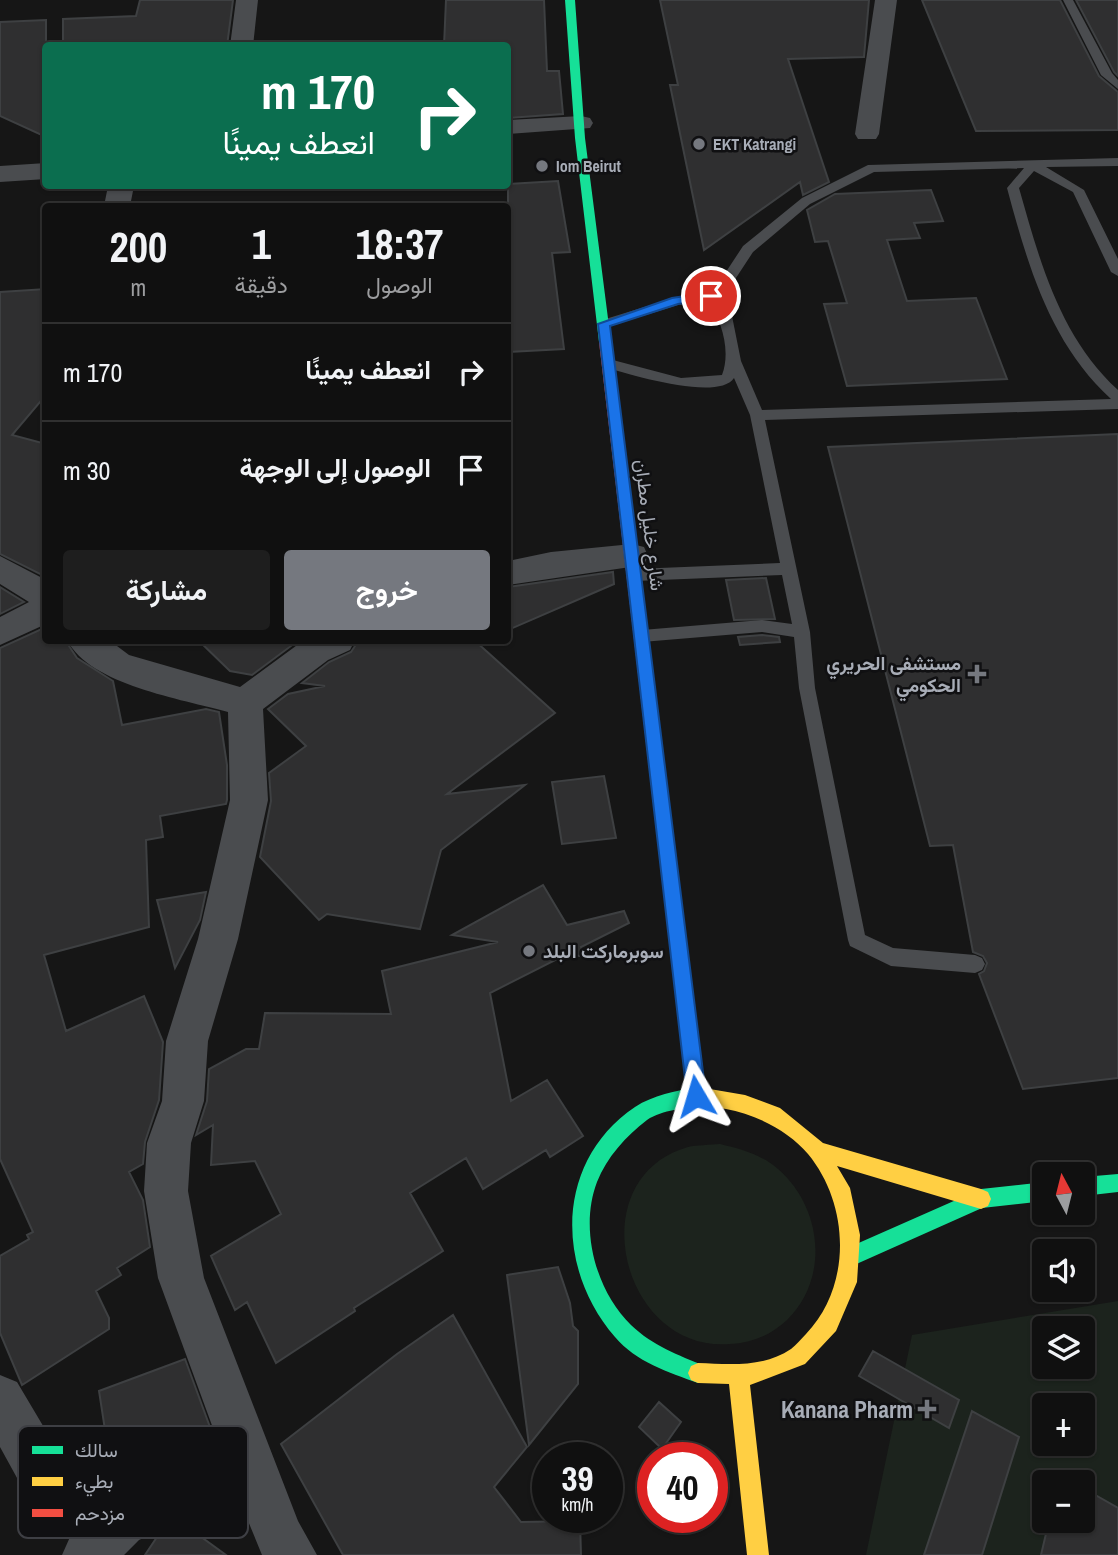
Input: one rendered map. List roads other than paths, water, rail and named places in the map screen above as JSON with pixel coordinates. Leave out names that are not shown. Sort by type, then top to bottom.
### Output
[{"type":"street","points":[[242,42],[247,0]]},
{"type":"street","name":"شارع خليل مطران","points":[[570,0],[580,131],[696,1096]]},
{"type":"street","points":[[867,134],[887,0]]},
{"type":"street","points":[[511,127],[580,131]]},
{"type":"street","points":[[511,142],[580,131]]},
{"type":"street","points":[[17,162],[42,170]]},
{"type":"street","points":[[511,572],[551,564],[634,566]]},
{"type":"street","points":[[0,568],[42,594]]},
{"type":"street","points":[[0,632],[42,611]]},
{"type":"street","points":[[89,644],[118,666],[244,703]]},
{"type":"street","points":[[244,703],[316,650],[329,644]]},
{"type":"street","points":[[236,1426],[181,1278],[166,1191],[169,1143],[183,1101],[187,1041],[218,939],[249,800],[244,703]]},
{"type":"street","points":[[696,1096],[741,1100],[783,1119],[818,1151],[838,1182],[846,1206],[852,1256],[845,1292],[830,1324],[806,1351],[775,1370],[739,1379],[689,1376],[642,1353],[605,1315],[583,1267],[579,1217],[590,1171],[616,1133],[653,1107],[696,1096]]},
{"type":"street","points":[[818,1151],[981,1199]]},
{"type":"street","points":[[1096,1186],[1118,1183]]},
{"type":"street","points":[[852,1256],[981,1199],[1032,1193]]},
{"type":"street","points":[[739,1379],[758,1555]]},
{"type":"street","points":[[0,1399],[18,1430]]},
{"type":"street","points":[[248,1457],[280,1538],[291,1555]]},
{"type":"lane","points":[[1068,0],[1107,75],[1118,86]]},
{"type":"lane","points":[[975,964],[891,957],[857,940],[807,688],[802,632],[757,415],[734,361],[725,316],[729,278],[748,249],[806,201],[872,168],[1118,162]]},
{"type":"lane","points":[[1033,165],[1078,190],[1118,272]]},
{"type":"lane","points":[[1033,165],[1013,188],[1043,285],[1076,355],[1102,386],[1118,398]]},
{"type":"lane","points":[[604,324],[677,300],[711,296],[725,316]]},
{"type":"lane","points":[[609,364],[681,383],[727,379],[734,361]]},
{"type":"lane","points":[[757,415],[1118,404]]},
{"type":"lane","points":[[634,566],[788,569]]},
{"type":"lane","points":[[642,636],[762,626],[802,632]]},
{"type":"place","name":"EKT Katrangi","points":[[699,144]]},
{"type":"place","name":"Iom Beirut","points":[[542,166]]},
{"type":"place","name":"مستشفى الحريري الحكومي","points":[[977,674]]},
{"type":"place","name":"سوبرماركت البلد","points":[[529,951]]},
{"type":"place","name":"Kanana Pharm","points":[[927,1409]]}]
